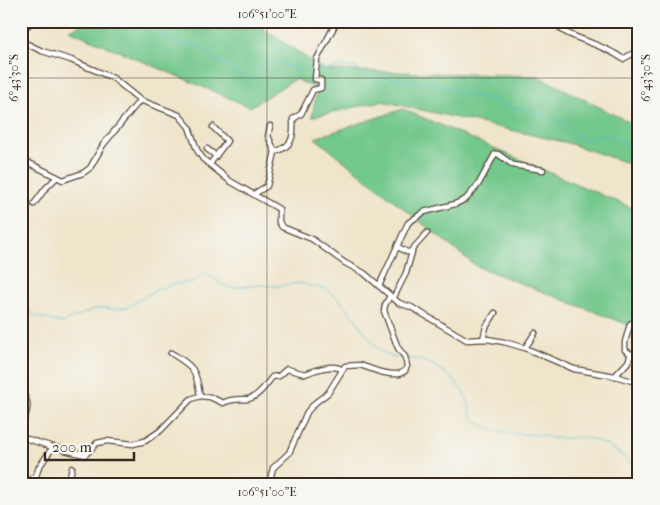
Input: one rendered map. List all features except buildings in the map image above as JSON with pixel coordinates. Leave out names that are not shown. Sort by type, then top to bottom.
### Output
[{"type":"street","points":[[21,30],[34,21]]},
{"type":"street","points":[[275,152],[284,149],[292,140],[293,119],[300,115],[313,90],[321,88],[321,80],[315,79],[317,59],[337,21]]},
{"type":"street","points":[[551,21],[565,32],[608,50],[624,59],[639,50]]},
{"type":"street","points":[[21,40],[113,78],[140,100],[181,116],[191,132],[198,153],[230,181],[279,209],[279,222],[282,227],[312,238],[345,263],[364,273],[398,303],[414,309],[467,340],[483,339],[525,348],[574,369],[615,376],[639,383]]},
{"type":"street","points":[[21,159],[57,177],[66,179],[88,170],[103,145],[140,100]]},
{"type":"street","points":[[254,194],[267,186],[275,152],[268,134],[270,126]]},
{"type":"street","points":[[210,164],[228,140],[213,127]]},
{"type":"street","points":[[207,149],[216,156]]},
{"type":"street","points":[[379,286],[404,230],[411,220],[424,212],[459,203],[471,195],[495,154],[498,154],[513,166],[543,170]]},
{"type":"street","points":[[34,204],[57,177]]},
{"type":"street","points":[[270,484],[273,468],[289,453],[307,412],[328,393],[345,366],[360,365],[385,373],[399,374],[406,369],[405,358],[398,348],[384,311],[385,305],[392,298],[406,273],[412,252],[427,233]]},
{"type":"street","points":[[398,247],[407,252],[412,252]]},
{"type":"street","points":[[483,339],[486,327],[495,313]]},
{"type":"street","points":[[639,324],[634,322],[630,324],[625,342],[625,350],[631,354],[639,354]]},
{"type":"street","points":[[525,348],[535,333]]},
{"type":"street","points":[[171,353],[186,362],[194,370],[200,396]]},
{"type":"street","points":[[615,376],[628,362],[631,354]]},
{"type":"street","points":[[21,438],[85,455],[97,443],[107,441],[140,443],[160,431],[189,400],[200,396],[210,397],[223,403],[233,399],[248,399],[259,392],[272,377],[279,376],[287,369],[303,374],[330,367],[339,367],[342,370]]},
{"type":"street","points":[[21,397],[27,399],[27,409],[21,428]]},
{"type":"street","points":[[35,479],[39,467],[53,447]]},
{"type":"street","points":[[68,484],[72,468]]},
{"type":"street","points":[[28,484],[31,478],[45,484]]},
{"type":"green space","points":[[90,21],[259,21],[262,28],[325,70],[538,76],[639,127],[639,167],[568,143],[382,101],[312,117],[317,89],[295,79],[250,107],[69,30]]},
{"type":"green space","points":[[403,109],[639,211],[639,329],[476,266],[315,138]]},
{"type":"waterway","points":[[144,21],[164,39],[204,48],[212,57],[250,80],[268,62],[274,62],[294,69],[314,71]]},
{"type":"waterway","points":[[318,71],[339,67],[355,67],[362,73],[401,80],[435,83],[454,91],[487,98],[507,107],[525,109],[555,118],[564,122],[577,137],[587,140],[600,135],[608,135],[639,150]]},
{"type":"waterway","points":[[21,303],[35,316],[62,323],[94,309],[128,307],[154,291],[173,284],[193,282],[203,273],[229,288],[298,283],[326,289],[340,300],[378,349],[391,357],[404,358]]},
{"type":"waterway","points":[[408,358],[426,362],[451,377],[463,392],[473,419],[486,427],[510,433],[542,435],[552,438],[591,439],[611,448],[639,470]]}]
